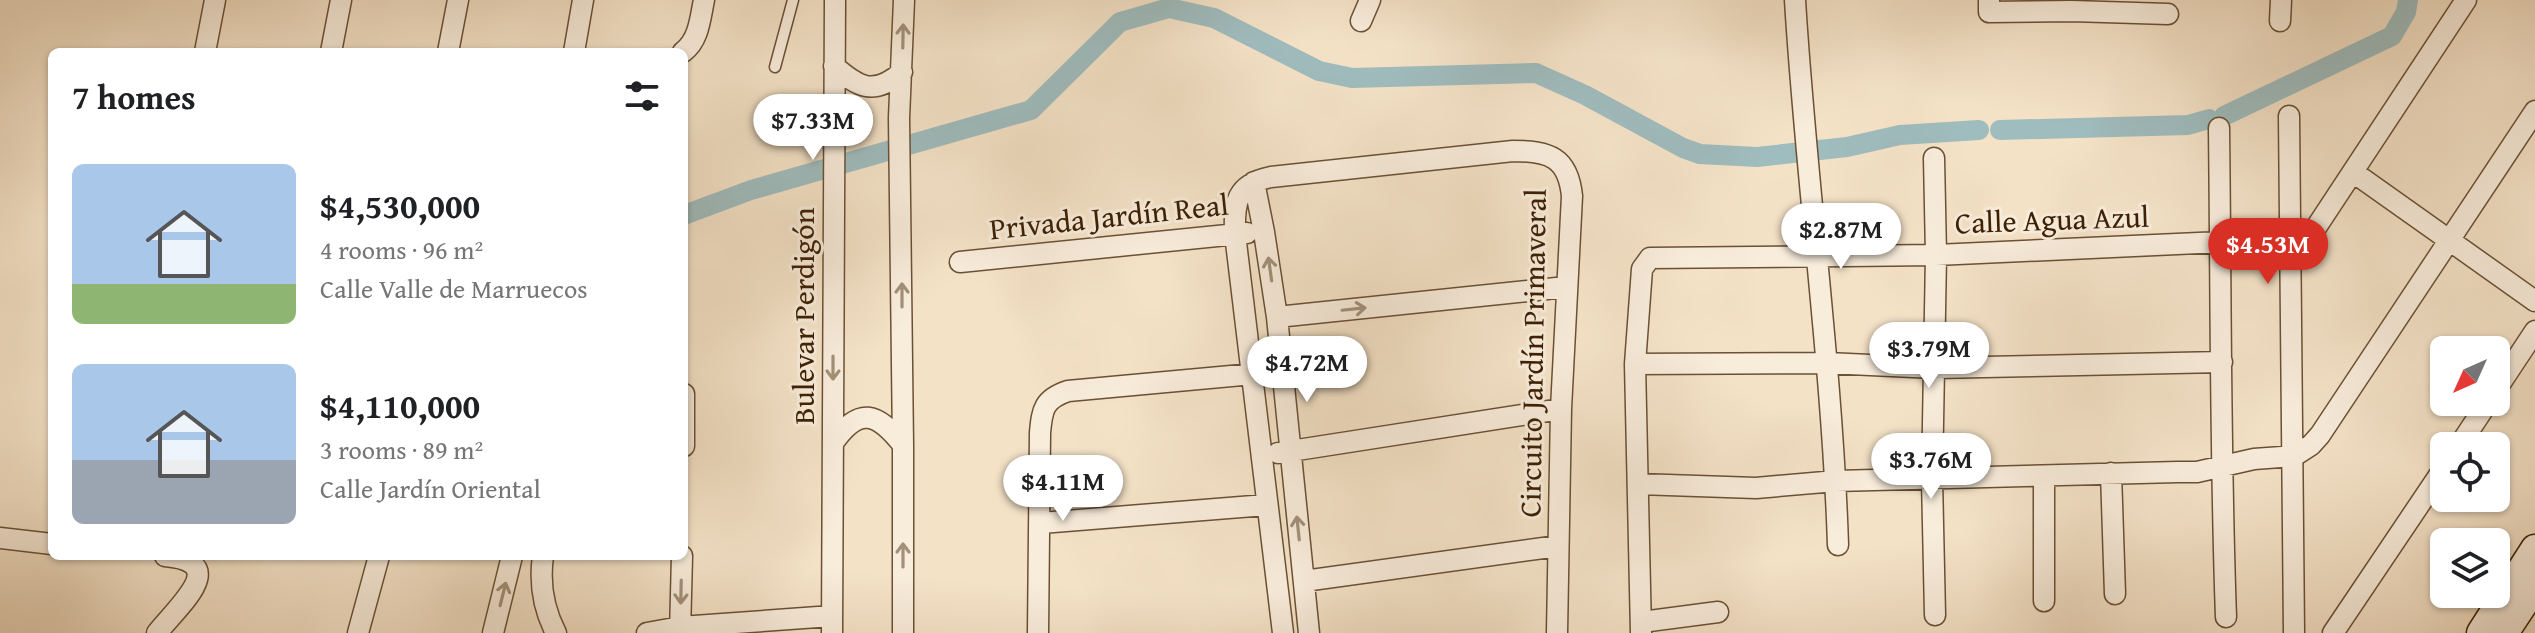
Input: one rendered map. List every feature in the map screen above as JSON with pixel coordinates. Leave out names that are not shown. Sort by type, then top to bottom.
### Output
[{"type":"street","points":[[206,48],[215,0]]},
{"type":"street","points":[[332,48],[341,0]]},
{"type":"street","points":[[449,48],[458,0]]},
{"type":"street","points":[[575,48],[583,0]]},
{"type":"street","points":[[688,48],[698,30],[704,0]]},
{"type":"street","name":"Bulevar Perdigón","points":[[832,624],[835,0]]},
{"type":"street","points":[[903,633],[899,118],[904,0]]},
{"type":"street","points":[[1361,21],[1370,0]]},
{"type":"street","points":[[1795,0],[1809,193],[1818,255],[1827,363],[1838,545]]},
{"type":"street","points":[[2280,21],[2281,0]]},
{"type":"street","points":[[2289,268],[2466,0]]},
{"type":"street","points":[[1989,6],[2168,14]]},
{"type":"street","points":[[834,66],[860,87],[891,82],[902,72]]},
{"type":"street","points":[[1638,484],[1756,488],[1836,481],[2197,472],[2254,459],[2294,456],[2320,435],[2535,111]]},
{"type":"street","points":[[2289,116],[2294,633]]},
{"type":"street","points":[[2219,128],[2220,467],[2226,617]]},
{"type":"street","name":"Circuito Jardín Primaveral","points":[[1248,186],[1271,177],[1513,151],[1534,151],[1553,157],[1565,169],[1571,182],[1572,196],[1561,409],[1557,633]]},
{"type":"street","points":[[1934,158],[1936,255],[1932,479],[1935,615]]},
{"type":"street","points":[[2353,172],[2535,301]]},
{"type":"street","points":[[1248,186],[1264,232],[1277,317],[1309,633]]},
{"type":"street","points":[[1248,186],[1235,208],[1235,234],[1283,633]]},
{"type":"street","name":"Privada Jardín Real","points":[[960,262],[1264,232]]},
{"type":"street","name":"Calle Agua Azul","points":[[1635,364],[1642,269],[1650,258],[1936,255],[2221,242]]},
{"type":"street","points":[[1277,317],[1566,287]]},
{"type":"street","points":[[2510,369],[2535,331]]},
{"type":"street","points":[[1718,612],[1642,627],[1635,364],[1827,363],[1935,368],[2222,362]]},
{"type":"street","points":[[1038,633],[1041,416],[1054,396],[1068,391],[1253,374]]},
{"type":"street","points":[[1262,455],[1561,409]]},
{"type":"street","points":[[833,443],[853,420],[868,418],[888,425],[903,445]]},
{"type":"street","points":[[2111,473],[2115,594]]},
{"type":"street","points":[[2044,476],[2044,601]]},
{"type":"street","points":[[2333,633],[2430,489]]},
{"type":"street","points":[[1041,523],[1266,505]]},
{"type":"street","points":[[0,538],[48,544]]},
{"type":"street","points":[[1304,581],[1558,546]]},
{"type":"street","points":[[2481,633],[2535,549]]},
{"type":"street","points":[[157,633],[198,577],[198,569],[187,560]]},
{"type":"street","points":[[358,633],[378,560]]},
{"type":"street","points":[[493,633],[511,560]]},
{"type":"street","points":[[543,560],[545,610],[556,633]]},
{"type":"street","points":[[680,630],[682,560]]},
{"type":"street","points":[[2504,633],[2535,586]]},
{"type":"street","points":[[647,633],[832,624]]},
{"type":"lane","points":[[775,67],[793,0]]},
{"type":"waterway","points":[[2224,116],[2392,36],[2406,12],[2408,0]]},
{"type":"waterway","points":[[688,214],[751,190],[1031,110],[1120,22],[1169,8],[1214,18],[1319,71],[1352,78],[1536,73],[1700,154],[1757,157],[1847,147],[1900,135],[1979,130]]},
{"type":"waterway","points":[[2000,130],[2188,125],[2209,119]]}]
